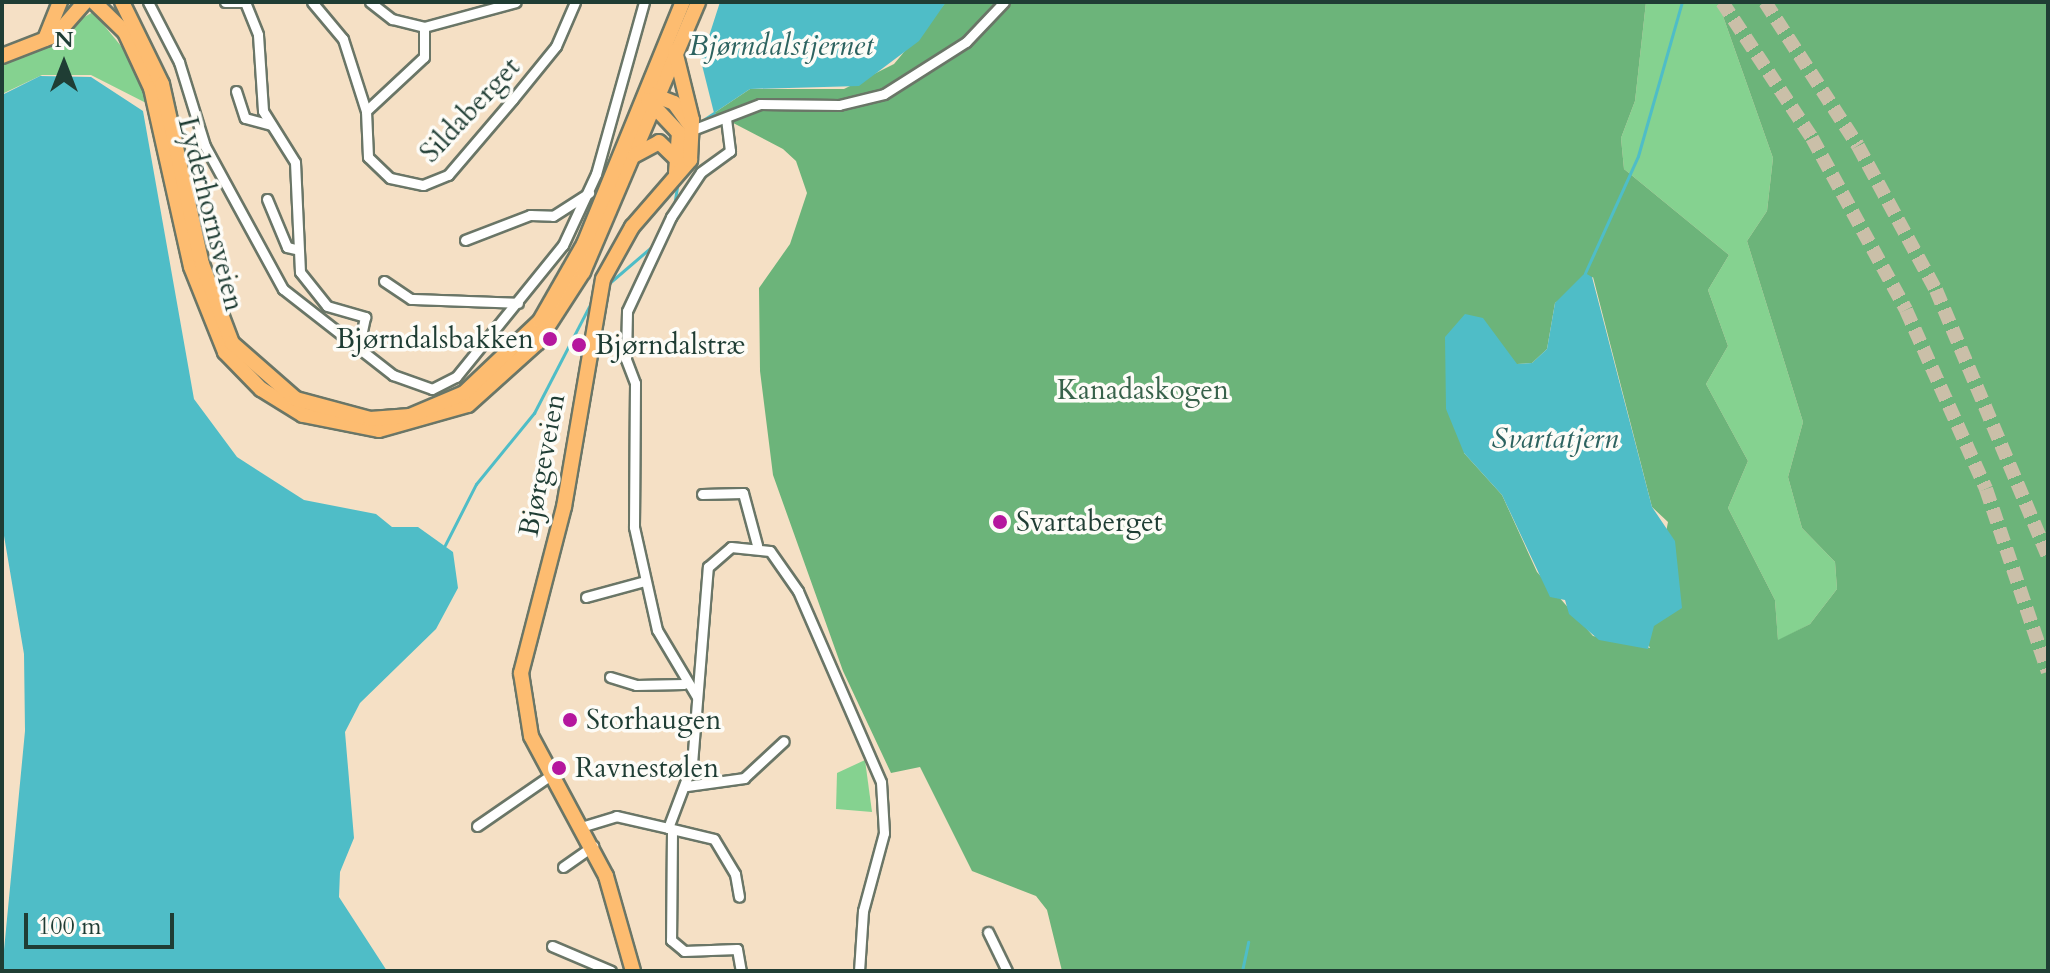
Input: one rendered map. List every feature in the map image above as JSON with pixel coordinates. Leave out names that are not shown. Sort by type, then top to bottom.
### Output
[{"type":"main road","points":[[43,43],[60,2]]},
{"type":"main road","points":[[4,57],[43,43],[86,2]]},
{"type":"main road","name":"Lyderhornsveien","points":[[86,2],[125,32],[151,88],[191,267],[216,338],[261,389],[320,422],[379,430],[415,425],[496,385],[573,291],[632,158],[683,2]]},
{"type":"main road","name":"Lyderhornsveien","points":[[122,2],[170,107],[202,264],[225,330],[281,389],[348,417],[429,410],[464,393],[513,354],[575,263],[698,2]]},
{"type":"main road","name":"Bjørgeveien","points":[[632,970],[593,846],[551,775],[524,708],[525,639],[564,507],[603,279],[627,233],[690,160],[675,51]]},
{"type":"main road","points":[[651,98],[679,107],[686,132]]},
{"type":"main road","name":"Bjørgeveien","points":[[674,182],[686,132]]},
{"type":"main road","points":[[632,158],[659,142],[670,145],[679,163]]},
{"type":"street","points":[[148,2],[179,62],[210,158],[283,289],[408,385],[432,389],[456,377],[563,245],[589,193],[644,2]]},
{"type":"street","points":[[225,2],[244,2],[258,35],[263,111],[295,162],[296,249],[310,291],[327,306],[365,317],[359,345]]},
{"type":"street","name":"Sildaberget","points":[[312,2],[343,39],[366,111],[364,144],[378,169],[409,185],[438,181],[556,46],[575,2]]},
{"type":"street","points":[[370,2],[392,19],[424,27],[516,2]]},
{"type":"street","points":[[686,132],[726,120],[760,104],[839,105],[884,94],[966,42],[1004,2]]},
{"type":"street","points":[[366,111],[424,57],[424,27]]},
{"type":"street","points":[[236,91],[245,118],[271,125]]},
{"type":"street","points":[[697,697],[684,684],[657,630],[634,527],[635,383],[626,359],[627,311],[679,206],[701,172],[730,151],[726,120]]},
{"type":"street","points":[[465,240],[530,215],[553,216],[589,193]]},
{"type":"street","points":[[267,199],[287,247],[296,249]]},
{"type":"street","points":[[384,281],[411,299],[518,303]]},
{"type":"street","points":[[702,494],[743,493],[757,545],[785,566],[881,782],[882,853],[863,911],[859,971]]},
{"type":"street","points":[[741,971],[737,949],[684,951],[671,940],[670,830],[687,786],[708,567],[731,547],[757,545]]},
{"type":"street","points":[[586,597],[645,581]]},
{"type":"street","points":[[610,677],[636,685],[684,684]]},
{"type":"street","points":[[687,786],[744,778],[784,741]]},
{"type":"street","points":[[477,826],[551,775]]},
{"type":"street","points":[[581,827],[616,816],[714,839],[735,874],[739,897]]},
{"type":"street","points":[[563,867],[593,846]]},
{"type":"street","points":[[988,932],[1007,971]]},
{"type":"street","points":[[552,946],[611,971]]},
{"type":"green space","name":"Kanadaskogen","points":[[946,2],[1646,2],[1635,101],[1621,138],[1624,169],[1729,255],[1708,290],[1728,346],[1706,384],[1748,461],[1728,508],[1775,600],[1778,640],[1810,624],[1837,589],[1835,562],[1802,528],[1788,477],[1803,422],[1747,241],[1767,211],[1773,158],[1718,2],[2048,2],[2048,971],[1062,971],[1047,910],[1036,896],[972,871],[920,767],[891,773],[843,671],[773,475],[760,371],[759,288],[790,244],[807,193],[796,161],[783,149],[714,113],[750,89],[844,89],[894,64]],"holes":[[[1593,277],[1652,507],[1668,522],[1645,638],[1650,648],[1593,636],[1537,572],[1502,495],[1464,453],[1517,364],[1532,363],[1547,349],[1555,303]]]},
{"type":"green space","points":[[1646,2],[1718,2],[1773,158],[1767,211],[1747,241],[1803,422],[1788,477],[1802,528],[1835,562],[1837,589],[1810,624],[1778,641],[1775,600],[1728,508],[1748,461],[1706,384],[1728,346],[1708,290],[1729,255],[1624,169],[1621,138],[1635,101]]},
{"type":"green space","points":[[93,12],[135,63],[150,105],[91,75],[42,75],[2,94],[2,65]]},
{"type":"green space","points":[[865,760],[872,812],[836,809],[837,773]]},
{"type":"water","name":"Bjørndalstjernet","points":[[720,2],[946,2],[919,41],[859,86],[750,89],[714,113],[701,61]]},
{"type":"water","points":[[40,76],[91,77],[143,111],[194,399],[237,457],[304,500],[376,514],[392,527],[418,527],[453,552],[458,588],[436,629],[360,703],[345,732],[354,838],[340,872],[339,897],[387,971],[2,971],[25,731],[24,654],[2,524],[2,95]]},
{"type":"water","name":"Svartatjern","points":[[1585,273],[1592,277],[1652,507],[1675,541],[1682,608],[1654,626],[1648,649],[1599,640],[1569,614],[1565,600],[1550,597],[1502,495],[1464,453],[1446,409],[1445,337],[1465,314],[1483,318],[1517,364],[1532,363],[1547,349],[1555,303]]},
{"type":"waterway","points":[[1585,273],[1638,156],[1682,2]]},
{"type":"waterway","points":[[697,124],[714,113]]},
{"type":"waterway","points":[[674,206],[678,182]]},
{"type":"waterway","points":[[607,285],[656,243]]},
{"type":"waterway","points":[[445,545],[476,484],[534,413],[595,295]]},
{"type":"waterway","points":[[1242,971],[1248,942]]},
{"type":"tunnel","points":[[1722,2],[1812,138],[1906,310],[1986,489],[2048,672]]},
{"type":"tunnel","points":[[1765,2],[1858,146],[1936,290],[2048,557]]},
{"type":"place","name":"Bjørndalsbakken","points":[[550,339]]},
{"type":"place","name":"Bjørndalstræ","points":[[579,345]]},
{"type":"place","name":"Svartaberget","points":[[1000,522]]},
{"type":"place","name":"Storhaugen","points":[[570,720]]},
{"type":"place","name":"Ravnestølen","points":[[559,768]]}]
